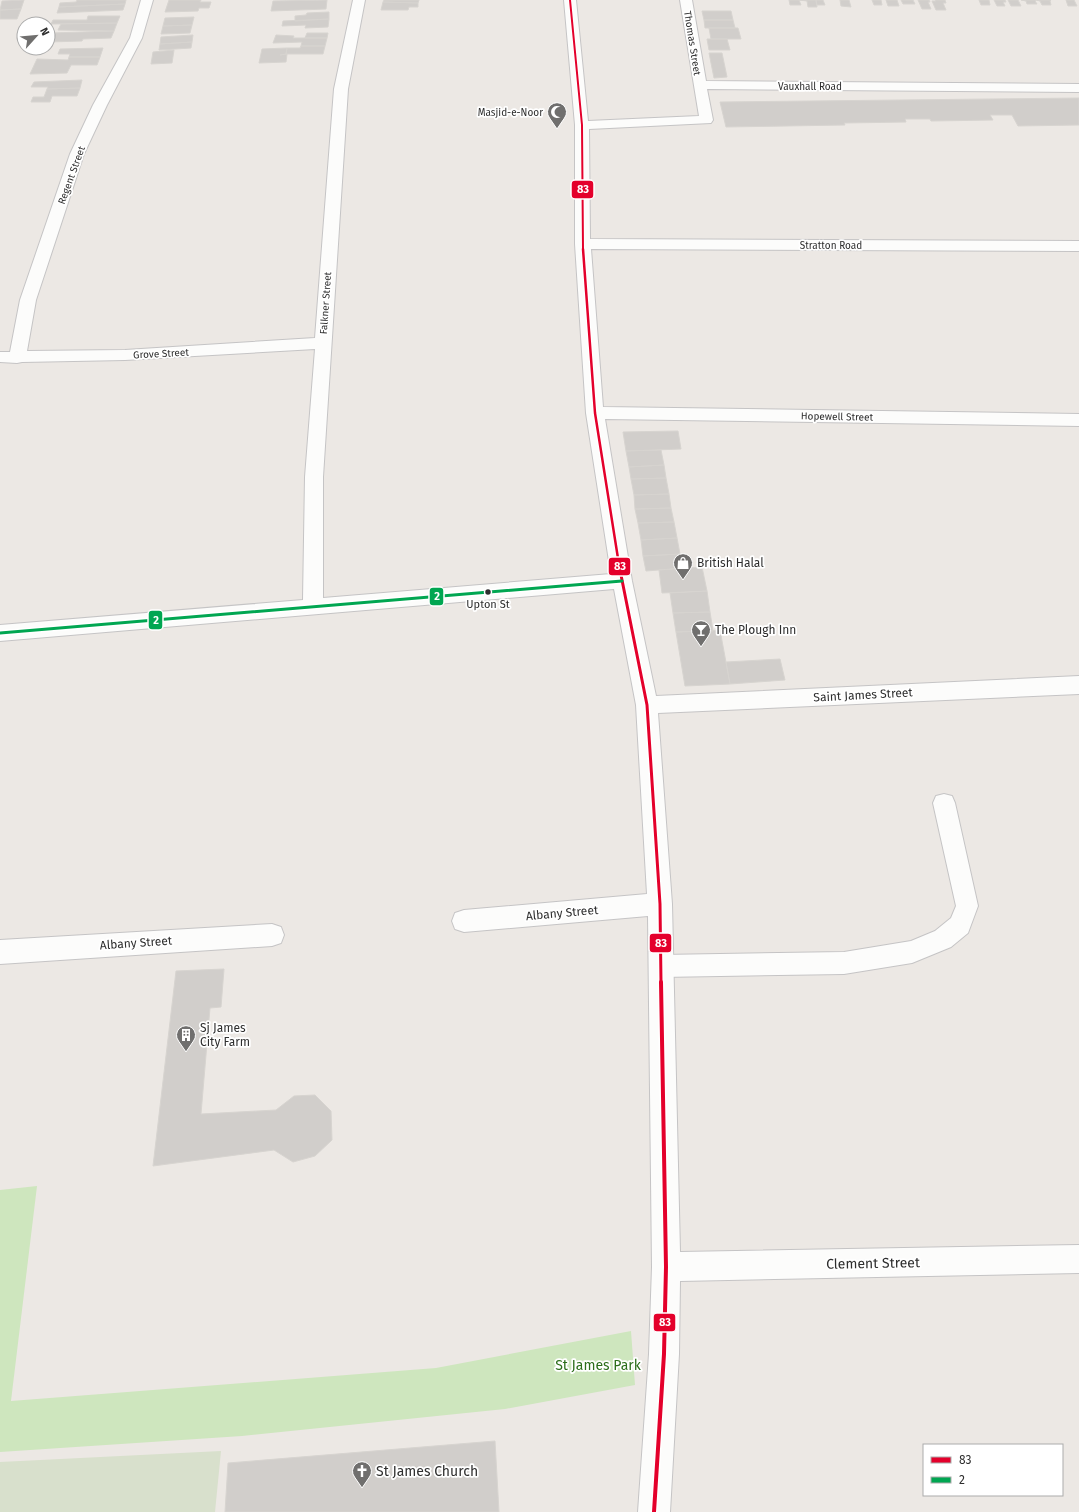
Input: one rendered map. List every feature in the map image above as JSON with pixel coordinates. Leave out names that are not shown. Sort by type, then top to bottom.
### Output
[{"type":"street","name":"Regent Street","points":[[17,358],[28,300],[77,154],[100,105],[136,38],[147,0]]},
{"type":"street","name":"Falkner Street","points":[[313,608],[314,477],[322,343],[341,89],[359,0]]},
{"type":"street","points":[[570,0],[582,125],[583,244],[595,413],[622,581],[647,705],[660,904],[666,1267],[664,1354],[654,1512]]},
{"type":"street","name":"Thomas Street","points":[[686,0],[700,85]]},
{"type":"street","points":[[582,125],[706,120],[700,85]]},
{"type":"street","name":"Vauxhall Road","points":[[700,85],[1079,88]]},
{"type":"street","name":"Stratton Road","points":[[583,244],[1079,246]]},
{"type":"street","name":"Grove Street","points":[[0,357],[17,358],[125,355],[322,343]]},
{"type":"street","name":"Hopewell Street","points":[[595,413],[1079,420]]},
{"type":"street","points":[[0,634],[622,581]]},
{"type":"street","name":"Saint James Street","points":[[647,705],[1079,685]]},
{"type":"street","name":"Albany Street","points":[[464,921],[660,904]]},
{"type":"street","name":"Albany Street","points":[[0,952],[272,935]]},
{"type":"street","name":"Clement Street","points":[[666,1267],[1079,1259]]},
{"type":"lane","points":[[661,966],[844,963],[912,952],[943,939],[960,925],[967,906],[944,803]]},
{"type":"green space","name":"St James Park","points":[[37,1186],[11,1401],[436,1368],[631,1331],[635,1385],[505,1409],[242,1436],[0,1452],[0,1190]]},
{"type":"green space","points":[[221,1451],[215,1512],[0,1512],[0,1462]]},
{"type":"building","points":[[24,0],[21,9],[0,10],[2,1]]},
{"type":"building","points":[[77,0],[126,0],[125,4],[59,7],[60,3],[76,2]]},
{"type":"building","points":[[169,0],[201,0],[200,2],[211,2],[209,8],[199,8],[198,11],[165,12]]},
{"type":"building","points":[[327,0],[326,9],[271,11],[273,1]]},
{"type":"building","points":[[384,0],[419,0],[418,3],[383,2]]},
{"type":"building","points":[[789,0],[799,0],[801,5],[790,5]]},
{"type":"building","points":[[799,0],[816,0],[817,7],[808,7],[807,1]]},
{"type":"building","points":[[816,0],[823,0],[825,5],[817,5]]},
{"type":"building","points":[[840,0],[849,0],[851,7],[841,6]]},
{"type":"building","points":[[872,0],[881,0],[882,5],[874,5]]},
{"type":"building","points":[[886,0],[897,0],[899,6],[888,6]]},
{"type":"building","points":[[901,0],[913,0],[915,4],[903,4]]},
{"type":"building","points":[[918,0],[929,0],[930,2],[928,2],[931,9],[922,9]]},
{"type":"building","points":[[935,0],[945,0],[946,3],[943,3],[946,10],[936,10],[932,1],[936,1]]},
{"type":"building","points":[[979,0],[989,0],[990,5],[981,5]]},
{"type":"building","points":[[994,0],[1005,0],[1006,2],[1003,2],[1005,6],[997,6]]},
{"type":"building","points":[[1008,0],[1018,0],[1021,6],[1011,6]]},
{"type":"building","points":[[1021,0],[1036,0],[1035,1],[1037,4],[1027,4],[1026,1]]},
{"type":"building","points":[[1036,0],[1051,0],[1051,5],[1042,5],[1040,1]]},
{"type":"building","points":[[1066,0],[1074,0],[1077,6],[1068,6]]},
{"type":"building","points":[[383,2],[418,3],[418,7],[409,7],[408,10],[381,10]]},
{"type":"building","points":[[125,4],[123,10],[57,13],[59,7]]},
{"type":"building","points":[[21,9],[18,16],[16,16],[16,19],[0,19],[0,10]]},
{"type":"building","points":[[702,11],[731,11],[733,20],[704,20]]},
{"type":"building","points":[[329,12],[329,19],[295,21],[295,16],[306,15],[307,13]]},
{"type":"building","points":[[88,16],[120,16],[117,23],[56,24],[56,20],[87,20]]},
{"type":"building","points":[[194,17],[192,25],[163,26],[165,18]]},
{"type":"building","points":[[329,19],[328,27],[305,28],[306,25],[282,26],[283,21]]},
{"type":"building","points":[[704,20],[733,20],[735,28],[705,28]]},
{"type":"building","points":[[117,23],[114,31],[58,30],[61,24]]},
{"type":"building","points":[[192,25],[190,33],[161,34],[163,26]]},
{"type":"building","points":[[709,28],[738,28],[741,39],[711,39]]},
{"type":"building","points":[[114,31],[111,38],[83,39],[82,41],[56,42],[56,33]]},
{"type":"building","points":[[307,33],[328,33],[327,38],[305,38]]},
{"type":"building","points":[[193,35],[192,42],[160,44],[161,37]]},
{"type":"building","points":[[276,35],[294,36],[293,38],[327,38],[325,46],[301,46],[302,42],[273,43]]},
{"type":"building","points":[[707,39],[727,39],[730,50],[709,50]]},
{"type":"building","points":[[192,42],[191,48],[159,50],[160,44]]},
{"type":"building","points":[[301,46],[325,46],[323,54],[286,54],[287,48],[300,48]]},
{"type":"building","points":[[103,48],[100,57],[69,57],[70,54],[58,54],[60,49]]},
{"type":"building","points":[[287,48],[286,54],[280,55],[287,54],[286,62],[259,63],[262,49]]},
{"type":"building","points":[[174,50],[172,63],[151,64],[153,52]]},
{"type":"building","points":[[709,53],[722,53],[727,77],[714,78]]},
{"type":"building","points":[[69,57],[100,57],[97,65],[71,65],[67,73],[30,74],[37,59],[68,60]]},
{"type":"building","points":[[82,80],[80,88],[47,89],[48,87],[31,87],[34,82]]},
{"type":"building","points":[[80,88],[77,96],[52,96],[50,102],[31,102],[33,97],[44,97],[47,89]]},
{"type":"building","points":[[1079,98],[1079,125],[1018,126],[1012,115],[990,115],[993,120],[931,121],[930,119],[905,119],[906,122],[844,123],[845,125],[726,127],[720,102]]},
{"type":"building","points":[[678,431],[681,449],[626,451],[623,432]]},
{"type":"building","points":[[661,450],[664,465],[629,467],[626,451]]},
{"type":"building","points":[[664,465],[666,478],[631,479],[629,467]]},
{"type":"building","points":[[666,478],[669,494],[634,495],[631,479]]},
{"type":"building","points":[[669,494],[671,508],[635,509],[634,495]]},
{"type":"building","points":[[671,508],[674,522],[638,523],[635,509]]},
{"type":"building","points":[[674,522],[677,538],[641,540],[638,523]]},
{"type":"building","points":[[677,538],[680,554],[643,556],[641,540]]},
{"type":"building","points":[[680,554],[683,568],[646,571],[643,556]]},
{"type":"building","name":"British Halal","points":[[702,567],[707,591],[662,593],[659,570]]},
{"type":"building","points":[[707,591],[710,612],[673,613],[670,593]]},
{"type":"building","points":[[710,612],[713,631],[676,632],[673,613]]},
{"type":"building","name":"The Plough Inn","points":[[720,630],[730,684],[685,686],[676,632]]},
{"type":"building","points":[[780,659],[785,680],[730,684],[726,662]]},
{"type":"building","name":"Sj James City Farm","points":[[224,969],[221,1007],[210,1008],[201,1114],[276,1110],[294,1096],[315,1095],[331,1111],[332,1140],[315,1156],[293,1162],[274,1150],[153,1166],[176,971]]},
{"type":"building","name":"St James Church","points":[[495,1441],[499,1512],[225,1512],[228,1463]]},
{"type":"transit line","name":"83","points":[[570,0],[582,125],[583,244],[595,413],[622,581],[647,705],[660,904],[666,1267],[664,1354],[654,1512]]},
{"type":"transit line","name":"2","points":[[0,633],[622,581]]},
{"type":"place","name":"Masjid-e-Noor","points":[[557,129]]},
{"type":"place","name":"British Halal","points":[[683,580]]},
{"type":"place","name":"Upton St","points":[[488,592]]},
{"type":"place","name":"The Plough Inn","points":[[701,647]]},
{"type":"place","name":"Sj James City Farm","points":[[186,1052]]},
{"type":"place","name":"St James Church","points":[[362,1488]]}]
